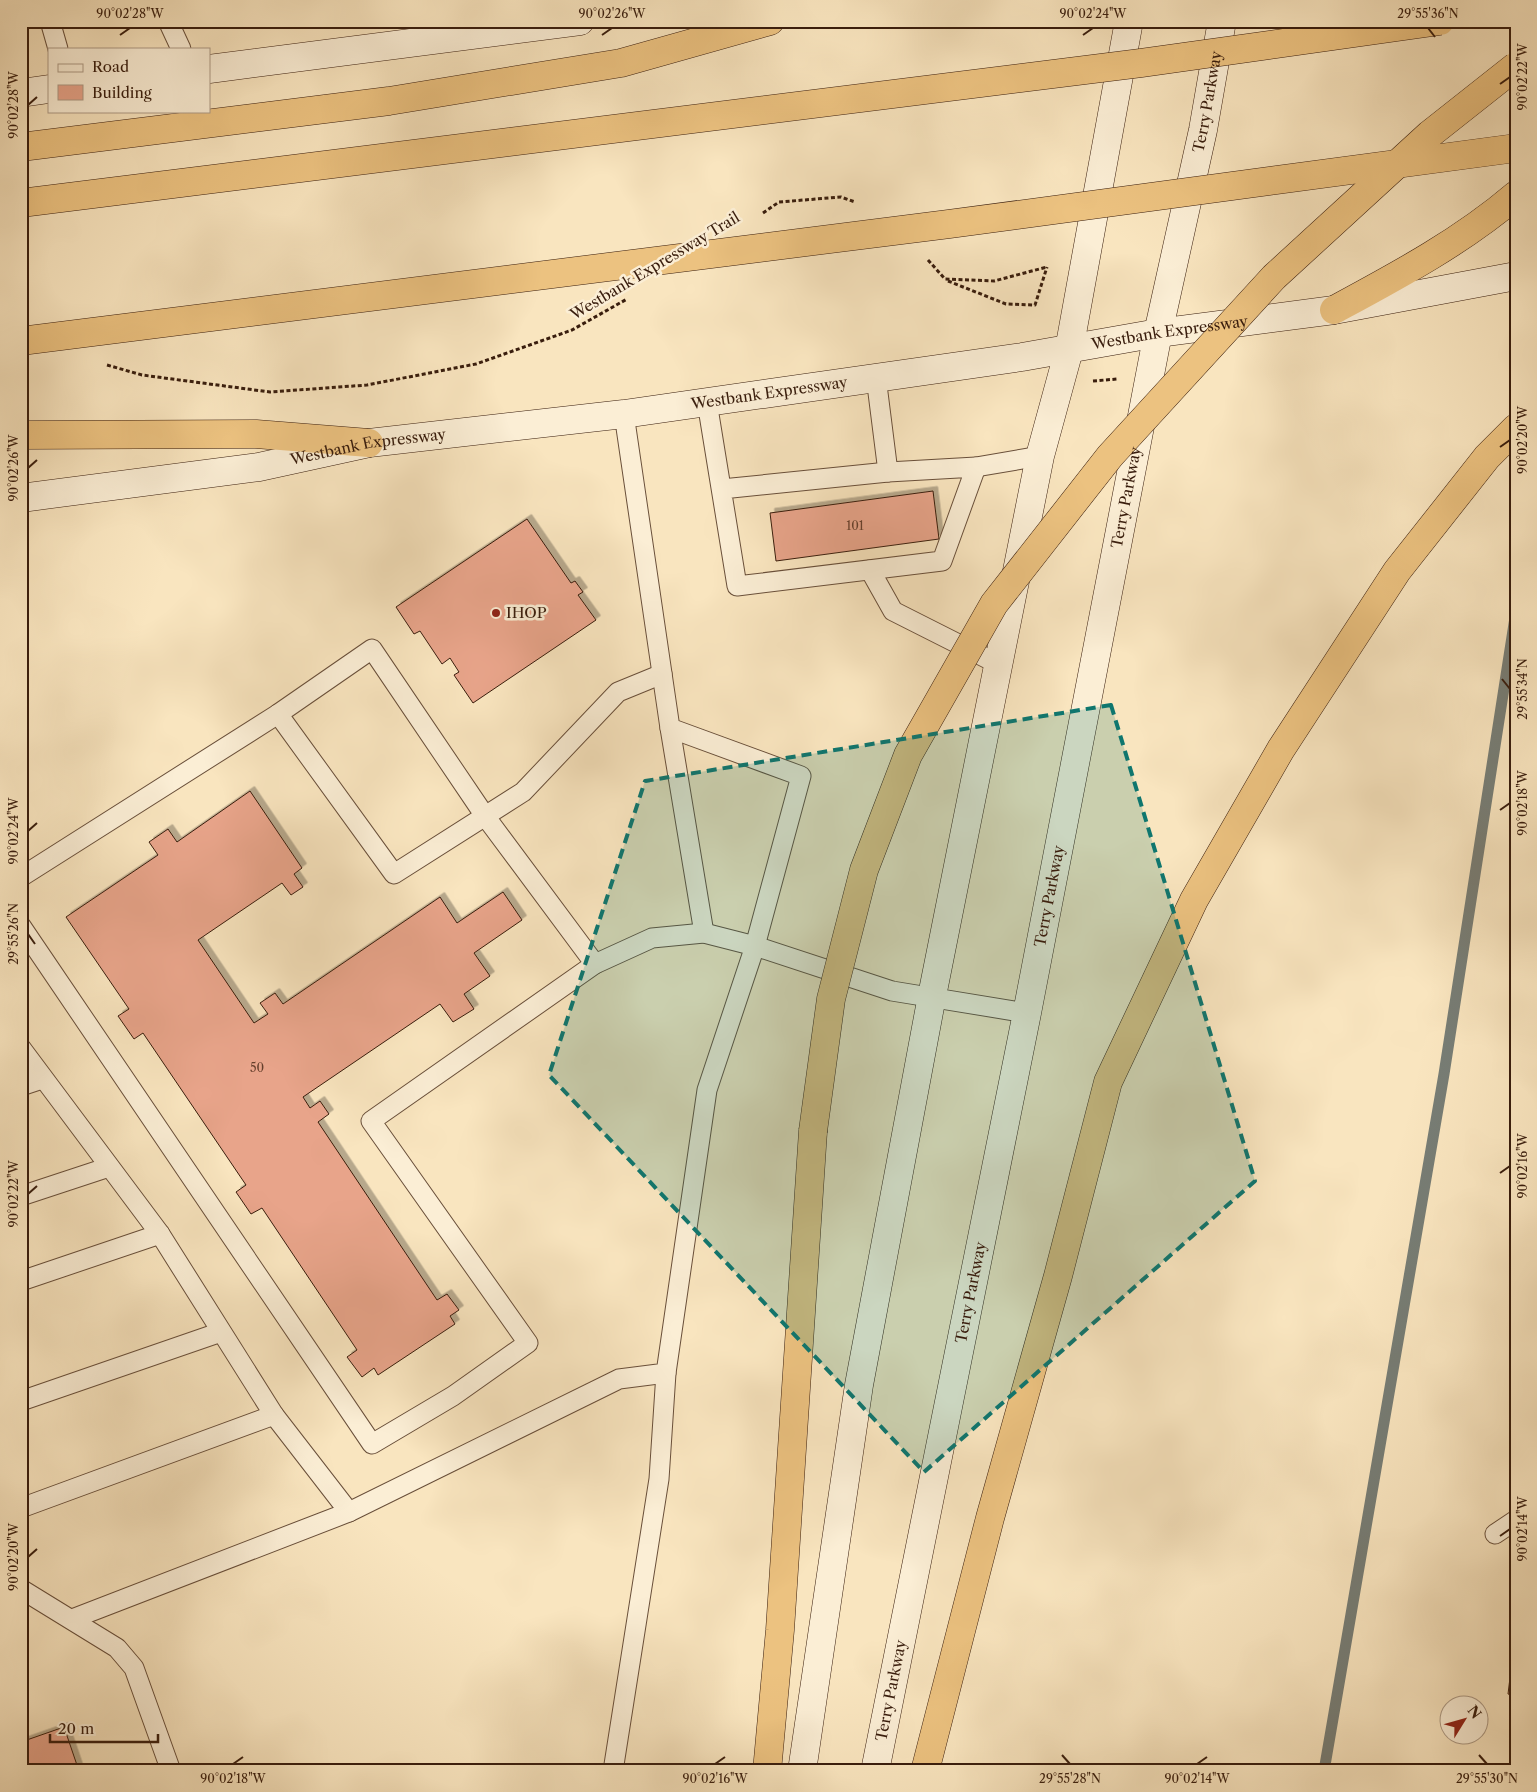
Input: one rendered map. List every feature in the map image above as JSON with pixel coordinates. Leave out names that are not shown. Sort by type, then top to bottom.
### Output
[{"type":"highway","points":[[21,147],[389,101],[621,63],[770,21]]},
{"type":"highway","points":[[21,203],[1141,63],[1440,21]]},
{"type":"highway","points":[[767,1771],[780,1630],[813,1131],[831,999],[864,870],[908,755],[994,604],[1110,456],[1274,277],[1430,134],[1516,66]]},
{"type":"highway","points":[[21,341],[968,221],[1516,148]]},
{"type":"highway","points":[[1334,310],[1418,265],[1495,212],[1516,195]]},
{"type":"highway","points":[[925,1771],[990,1518],[1058,1276],[1108,1082],[1194,900],[1281,749],[1398,571],[1487,457],[1516,428]]},
{"type":"highway","points":[[21,435],[256,434],[369,443]]},
{"type":"street","points":[[210,69],[442,30],[580,21]]},
{"type":"street","points":[[802,1771],[859,1386],[932,996],[1040,456],[1069,350],[1129,21]]},
{"type":"street","name":"Terry Parkway","points":[[875,1771],[1027,1013],[1158,333],[1203,130],[1222,21]]},
{"type":"street","points":[[21,93],[48,89]]},
{"type":"street","name":"Westbank Expressway","points":[[21,498],[260,466],[369,443],[624,414],[1069,350],[1158,333],[1334,310],[1516,276]]},
{"type":"lane","points":[[50,21],[58,48]]},
{"type":"lane","points":[[168,21],[181,48]]},
{"type":"lane","points":[[876,377],[888,472]]},
{"type":"lane","points":[[707,402],[737,586],[942,561],[976,466]]},
{"type":"lane","points":[[624,414],[670,728],[704,933]]},
{"type":"lane","points":[[722,489],[888,472],[976,466],[1040,456]]},
{"type":"lane","points":[[870,570],[893,611],[998,664]]},
{"type":"lane","points":[[21,877],[278,714],[372,649],[485,816],[595,964]]},
{"type":"lane","points":[[278,714],[394,874],[523,792],[618,692],[662,674]]},
{"type":"lane","points":[[613,1771],[659,1479],[666,1373],[707,1090],[755,946],[801,776],[670,728]]},
{"type":"lane","points":[[21,926],[372,1444],[453,1396],[528,1343],[371,1120],[595,964],[652,938],[704,933],[755,946],[892,991],[1027,1013]]},
{"type":"lane","points":[[21,1048],[42,1079],[160,1234],[274,1415],[349,1512]]},
{"type":"lane","points":[[21,1086],[42,1079]]},
{"type":"lane","points":[[21,1196],[109,1167]]},
{"type":"lane","points":[[21,1281],[160,1234]]},
{"type":"lane","points":[[21,1401],[221,1332]]},
{"type":"lane","points":[[72,1619],[349,1512],[619,1379],[666,1373]]},
{"type":"lane","points":[[21,1508],[274,1415]]},
{"type":"lane","points":[[1495,1534],[1516,1520]]},
{"type":"lane","points":[[21,1589],[117,1648],[134,1668],[171,1771]]},
{"type":"path","name":"Westbank Expressway Trail","points":[[755,218],[780,202],[841,197],[858,204]]},
{"type":"path","points":[[927,259],[945,279],[1006,304],[1035,305],[1047,267],[994,281],[945,279]]},
{"type":"path","name":"Westbank Expressway Trail","points":[[105,364],[142,375],[270,392],[367,385],[476,364],[572,330],[632,296]]},
{"type":"highlighted area","points":[[1111,705],[1255,1181],[924,1472],[549,1075],[645,781]]},
{"type":"building","points":[[933,491],[939,539],[776,561],[770,513]]},
{"type":"building","name":"IHOP","points":[[527,519],[571,583],[575,581],[583,592],[578,595],[596,620],[473,703],[454,675],[459,672],[450,658],[442,664],[420,631],[414,634],[396,607]]},
{"type":"building","points":[[250,791],[302,868],[294,874],[303,887],[291,895],[282,883],[198,940],[254,1023],[268,1014],[260,1003],[275,993],[283,1004],[440,897],[457,923],[503,892],[522,920],[474,953],[490,976],[464,994],[474,1009],[453,1022],[440,1004],[303,1097],[310,1108],[320,1101],[329,1114],[318,1122],[437,1300],[447,1294],[459,1310],[450,1316],[455,1324],[378,1375],[374,1368],[362,1377],[347,1357],[357,1350],[262,1208],[251,1214],[236,1192],[246,1185],[143,1033],[134,1039],[118,1016],[129,1009],[66,917],[158,855],[149,842],[168,829],[177,842]]},
{"type":"building","points":[[1516,1629],[1516,1706],[1511,1706],[1512,1695],[1508,1694]]},
{"type":"building","points":[[64,1727],[79,1771],[21,1771],[21,1742]]},
{"type":"waterway","points":[[1324,1771],[1444,1074],[1516,611]]},
{"type":"place","name":"IHOP","points":[[496,613]]}]
